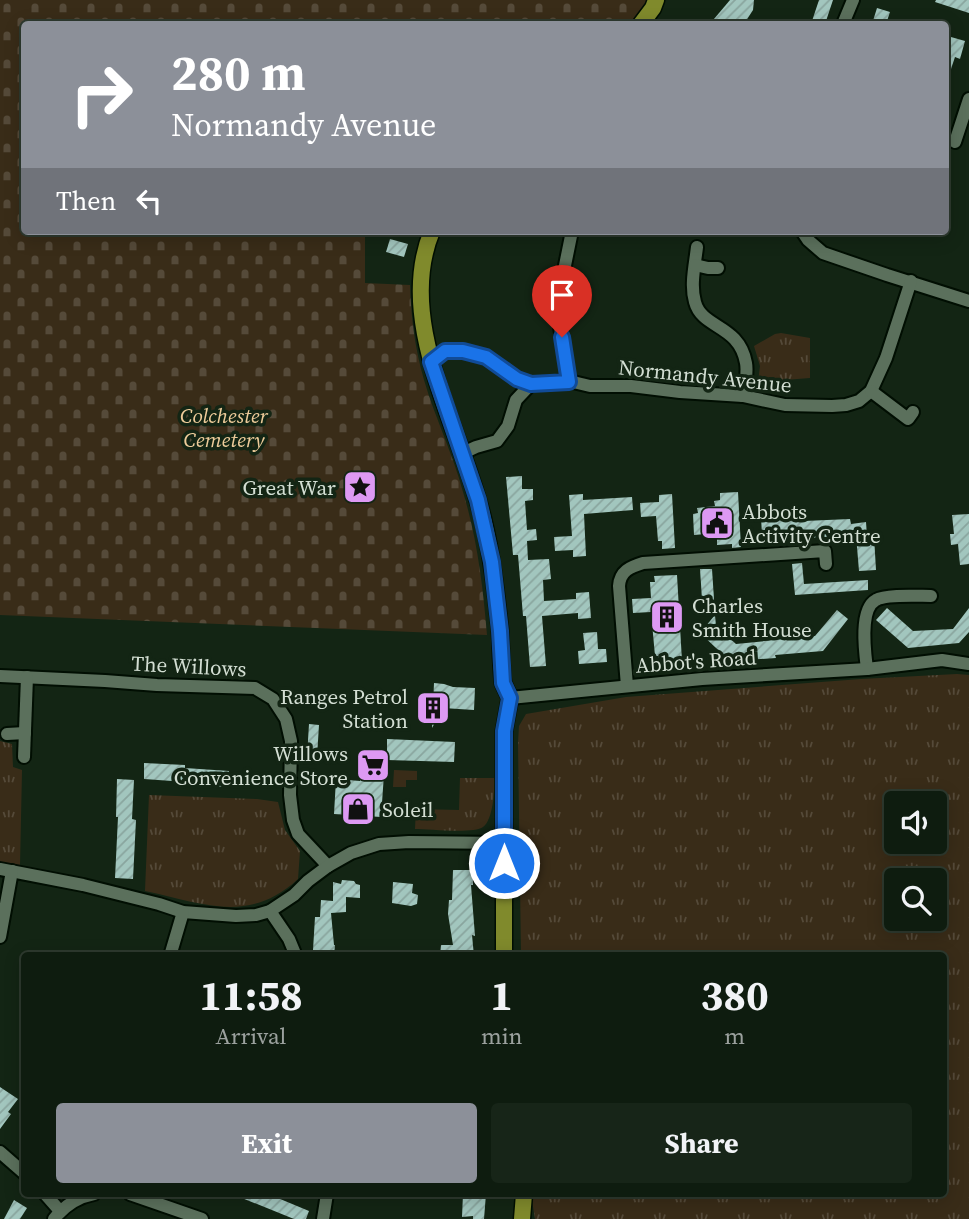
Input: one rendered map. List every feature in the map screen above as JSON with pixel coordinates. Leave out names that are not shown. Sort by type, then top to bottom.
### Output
[{"type":"main road","points":[[643,21],[656,0]]},
{"type":"main road","points":[[431,235],[422,261],[423,317],[431,362],[483,518],[492,562],[503,683],[510,698],[504,731],[505,952]]},
{"type":"main road","points":[[523,1219],[524,1197]]},
{"type":"street","points":[[844,21],[853,0]]},
{"type":"street","points":[[952,133],[969,99]]},
{"type":"street","points":[[569,382],[559,321],[561,290],[571,235]]},
{"type":"street","points":[[805,235],[823,253],[969,301]]},
{"type":"street","points":[[697,247],[693,287],[695,305],[705,318],[726,330],[741,347],[747,366],[743,396]]},
{"type":"street","points":[[695,265],[718,268]]},
{"type":"street","points":[[907,420],[871,391],[886,358],[911,281]]},
{"type":"street","points":[[431,362],[445,351],[463,351],[486,357],[517,379],[531,384],[516,400],[508,426],[497,441],[463,453]]},
{"type":"street","name":"Normandy Avenue","points":[[531,384],[569,382],[590,386],[631,386],[743,396],[785,405],[832,406],[859,401],[871,391]]},
{"type":"street","points":[[627,686],[619,586],[620,578],[626,570],[643,563],[825,551],[826,564]]},
{"type":"street","points":[[867,669],[865,617],[869,606],[876,600],[894,596],[931,596]]},
{"type":"street","name":"Abbot's Road","points":[[510,698],[702,679],[867,669],[942,660],[969,664]]},
{"type":"street","name":"The Willows","points":[[0,676],[255,688],[272,699],[286,719],[291,741],[290,794],[293,820],[298,834],[328,866]]},
{"type":"street","points":[[24,757],[27,677]]},
{"type":"street","points":[[7,734],[25,733]]},
{"type":"street","points":[[4,940],[6,870],[83,885],[183,912],[256,915],[270,911],[294,895],[328,866],[351,853],[379,844],[504,843]]},
{"type":"street","points":[[270,911],[294,952]]},
{"type":"street","points":[[171,952],[183,912]]},
{"type":"street","points":[[0,1152],[21,1170]]},
{"type":"street","points":[[47,1197],[57,1215],[81,1197]]},
{"type":"street","points":[[139,1197],[202,1219]]},
{"type":"street","points":[[323,1219],[327,1197]]},
{"type":"green space","name":"Colchester Cemetery","points":[[0,0],[647,0],[633,21],[21,21],[21,235],[423,235],[365,236],[365,283],[410,285],[414,333],[421,368],[459,478],[476,545],[487,635],[0,615]]},
{"type":"green space","points":[[781,333],[810,338],[810,378],[758,382],[760,366],[754,346]]},
{"type":"green space","points":[[969,675],[969,1219],[535,1219],[531,1197],[947,1197],[947,952],[521,952],[518,743],[519,726],[526,714],[626,697],[861,679]]},
{"type":"green space","points":[[0,741],[12,744],[13,767],[22,770],[20,865],[0,862]]},
{"type":"green space","points":[[394,770],[417,771],[417,780],[406,780],[406,787],[393,787]]},
{"type":"green space","points":[[460,778],[494,778],[493,804],[483,827],[450,831],[415,829],[416,809],[459,810]]},
{"type":"green space","points":[[149,795],[278,802],[285,830],[300,851],[298,879],[261,902],[243,906],[206,905],[145,891]]},
{"type":"building","points":[[730,0],[754,0],[753,10],[746,21],[714,19]]},
{"type":"building","points":[[819,0],[833,0],[826,21],[812,21]]},
{"type":"building","points":[[969,0],[969,13],[935,2]]},
{"type":"building","points":[[877,8],[890,12],[887,21],[873,21]]},
{"type":"building","points":[[951,37],[965,41],[960,59],[955,57],[949,75]]},
{"type":"building","points":[[390,239],[408,244],[404,257],[386,252]]},
{"type":"building","points":[[522,476],[522,489],[533,489],[533,500],[525,501],[527,530],[536,529],[537,540],[527,541],[528,560],[549,559],[551,579],[543,580],[544,601],[576,599],[576,593],[589,592],[591,618],[578,619],[578,613],[542,616],[546,666],[530,667],[518,555],[513,555],[506,477]]},
{"type":"building","name":"Abbots Activity Centre","points":[[738,492],[741,547],[732,548],[732,544],[717,545],[717,533],[694,535],[693,514],[698,513],[697,508],[715,506],[714,501],[720,500],[720,493]]},
{"type":"building","points":[[583,494],[583,500],[632,497],[633,510],[584,514],[586,556],[573,557],[573,550],[555,551],[554,537],[572,536],[569,495]]},
{"type":"building","points":[[672,494],[675,548],[662,549],[662,541],[658,541],[656,516],[641,517],[640,503],[659,502],[659,495]]},
{"type":"building","points":[[804,514],[804,521],[850,519],[851,524],[866,522],[867,536],[874,536],[876,570],[859,571],[856,535],[809,538],[808,531],[762,535],[761,517]]},
{"type":"building","points":[[969,514],[969,564],[960,565],[958,544],[951,545],[950,534],[954,534],[952,515]]},
{"type":"building","points":[[802,563],[804,584],[868,580],[868,590],[795,595],[792,564]]},
{"type":"building","points":[[700,569],[712,569],[715,614],[703,615]]},
{"type":"building","name":"Charles Smith House","points":[[677,575],[682,661],[658,663],[651,612],[633,613],[632,599],[651,598],[650,582],[655,582],[654,576]]},
{"type":"building","points":[[887,608],[913,631],[953,629],[969,608],[969,632],[959,643],[908,648],[876,620]]},
{"type":"building","points":[[837,610],[848,619],[823,651],[730,661],[700,633],[715,615],[716,626],[736,644],[815,636]]},
{"type":"building","points":[[597,632],[598,649],[606,649],[607,662],[579,664],[578,651],[585,650],[583,633]]},
{"type":"building","name":"Ranges Petrol Station","points":[[434,683],[475,688],[474,710],[443,708],[432,728]]},
{"type":"building","points":[[309,724],[319,725],[317,757],[307,757]]},
{"type":"building","points":[[387,739],[455,742],[454,762],[387,760]]},
{"type":"building","points":[[362,758],[385,760],[381,817],[334,814],[336,779],[360,781]]},
{"type":"building","points":[[144,763],[229,771],[228,787],[144,779]]},
{"type":"building","points":[[117,779],[134,780],[132,819],[136,820],[133,879],[115,878]]},
{"type":"building","points":[[453,870],[473,870],[471,885],[474,952],[440,952],[441,945],[453,945],[448,914],[449,900],[452,900]]},
{"type":"building","points":[[342,880],[354,881],[360,885],[360,898],[346,897],[346,912],[331,913],[334,952],[318,952],[313,950],[315,917],[320,917],[321,900],[333,901],[333,882],[341,884]]},
{"type":"building","points":[[393,882],[413,884],[412,893],[418,895],[417,904],[411,906],[392,903]]},
{"type":"building","points":[[0,1087],[18,1099],[0,1129]]},
{"type":"building","points":[[239,1197],[275,1197],[309,1211],[306,1219],[294,1219]]},
{"type":"building","points":[[463,1197],[486,1197],[484,1219],[462,1217]]},
{"type":"building","points":[[14,1200],[27,1208],[20,1219],[4,1219]]},
{"type":"place","name":"Great War","points":[[360,487]]},
{"type":"place","name":"Abbots Activity Centre","points":[[717,523]]},
{"type":"place","name":"Charles Smith House","points":[[667,617]]},
{"type":"place","name":"Ranges Petrol Station","points":[[433,708]]},
{"type":"place","name":"Willows Convenience Store","points":[[373,765]]},
{"type":"place","name":"Soleil","points":[[358,809]]},
{"type":"route","points":[[504,863],[504,731],[510,698],[503,683],[492,562],[478,500],[431,362],[445,351],[463,351],[486,357],[517,379],[531,384],[569,382],[562,337]]}]
